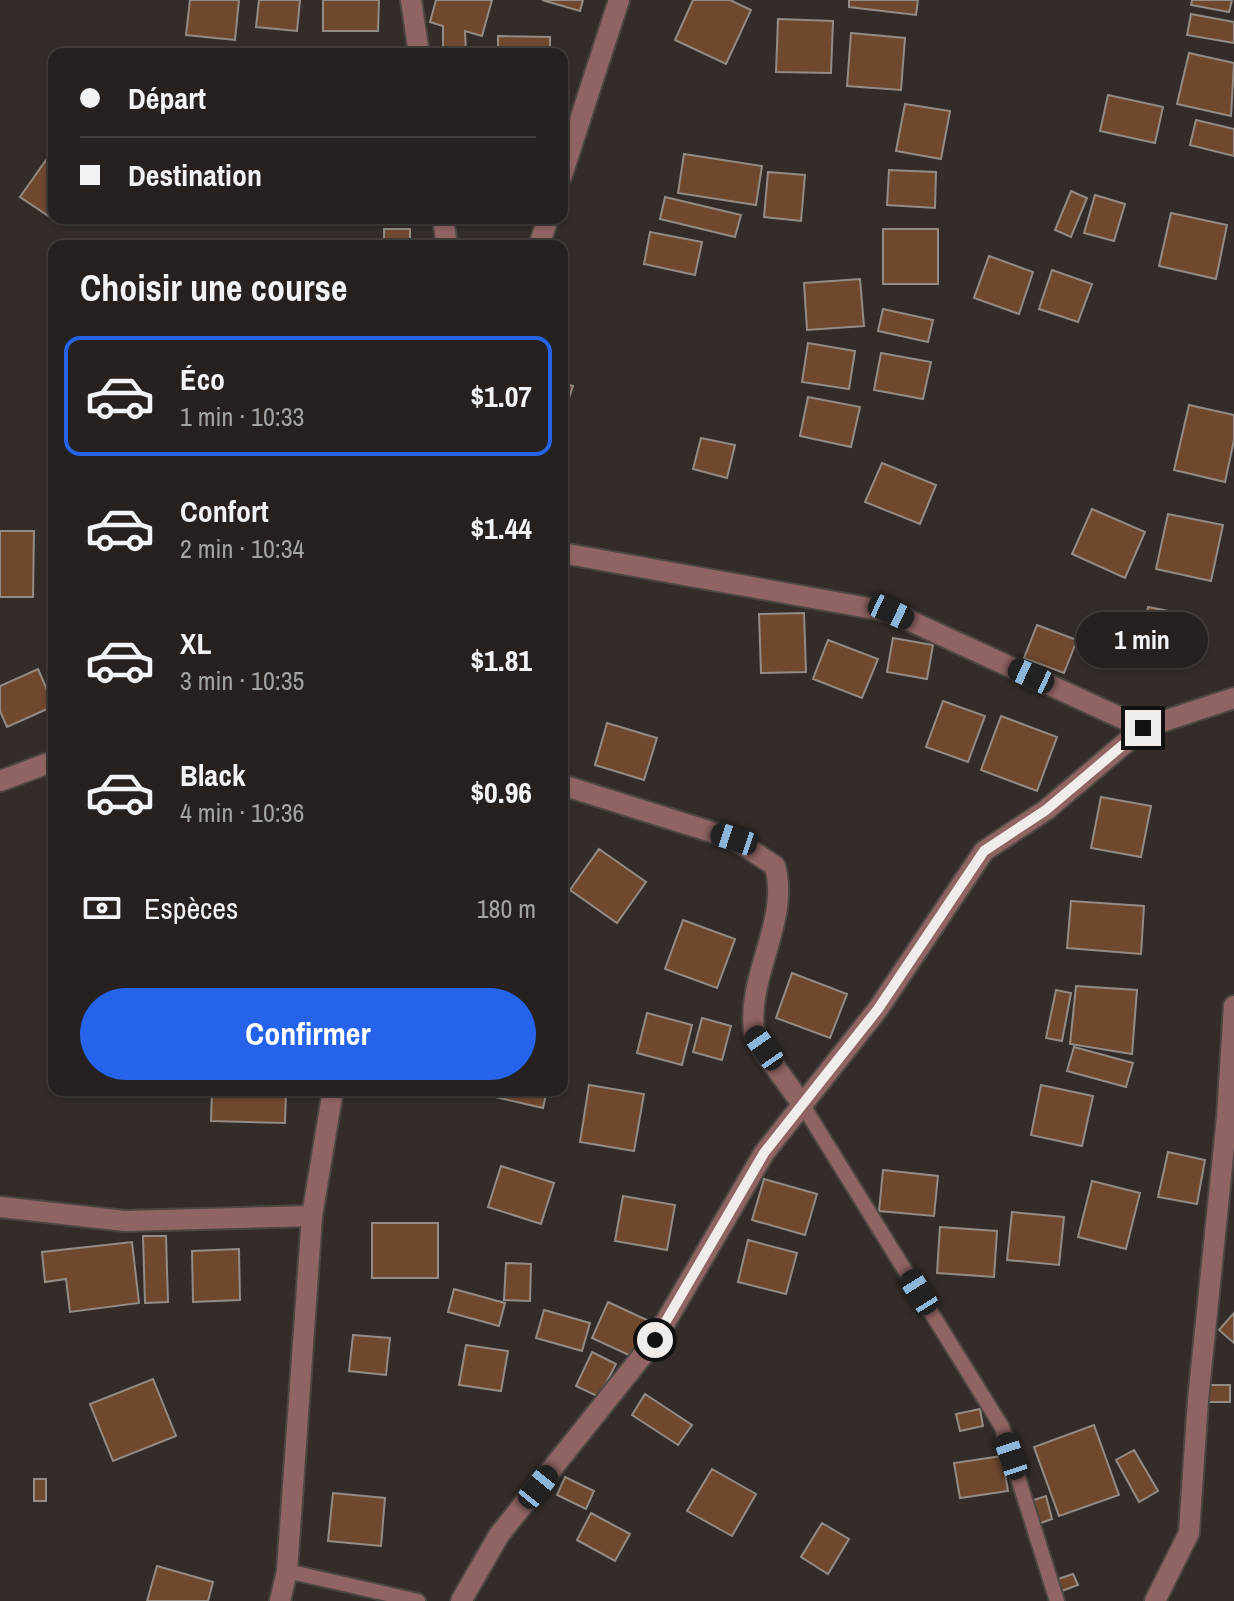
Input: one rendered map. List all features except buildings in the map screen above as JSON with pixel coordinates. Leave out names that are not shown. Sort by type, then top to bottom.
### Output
[{"type":"street","points":[[411,0],[418,48]]},
{"type":"street","points":[[568,157],[619,0]]},
{"type":"street","points":[[568,554],[891,612],[1143,728]]},
{"type":"street","points":[[461,1601],[499,1535],[655,1340],[764,1153],[878,1009],[984,851],[1046,810],[1143,728],[1234,698]]},
{"type":"street","points":[[0,781],[48,763]]},
{"type":"street","points":[[568,787],[734,839],[775,866],[781,888],[758,992],[754,1033],[802,1104]]},
{"type":"street","points":[[1155,1601],[1189,1533],[1198,1400],[1231,1117],[1234,1006]]},
{"type":"street","points":[[280,1601],[287,1571],[312,1216],[332,1096]]},
{"type":"street","points":[[10,1208],[125,1221],[312,1216]]},
{"type":"lane","points":[[802,1104],[1002,1427],[1057,1601]]},
{"type":"lane","points":[[0,1217],[10,1208]]},
{"type":"lane","points":[[287,1571],[418,1601]]},
{"type":"route","points":[[655,1340],[764,1153],[878,1009],[984,851],[1046,810],[1143,728]]}]
